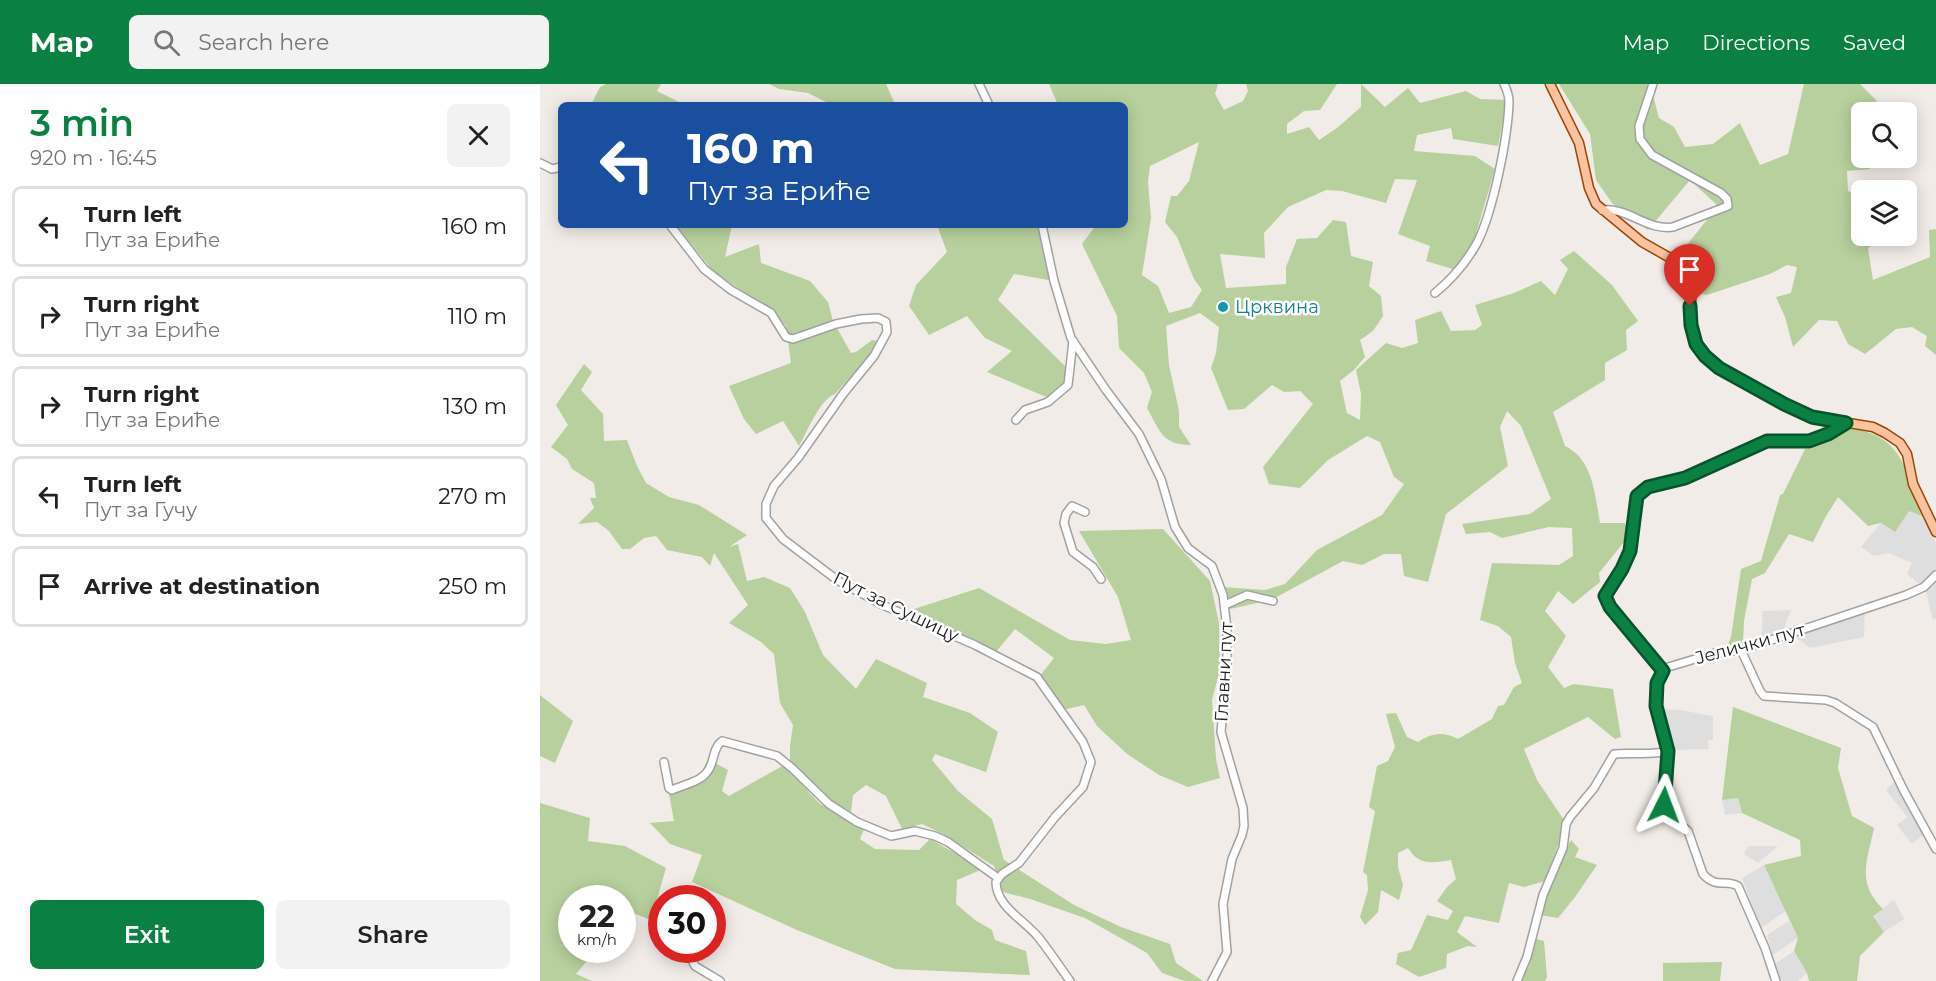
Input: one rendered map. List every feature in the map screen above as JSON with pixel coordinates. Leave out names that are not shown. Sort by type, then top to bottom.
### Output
[{"type":"main road","points":[[1550,84],[1579,143],[1592,197],[1602,210],[1642,242],[1679,263],[1686,270],[1692,287],[1690,316],[1693,335],[1696,344],[1705,356],[1724,371],[1802,413],[1821,420],[1873,427],[1885,432],[1904,448],[1913,484],[1936,532]]},
{"type":"street","points":[[979,84],[988,102]]},
{"type":"street","points":[[1435,293],[1451,280],[1462,266],[1477,242],[1485,222],[1494,194],[1506,126],[1509,100],[1504,84]]},
{"type":"street","points":[[1602,210],[1613,209],[1655,228],[1664,229],[1728,207],[1727,199],[1721,193],[1652,155],[1640,139],[1639,126],[1653,84]]},
{"type":"street","points":[[540,163],[552,169],[558,168]]},
{"type":"street","name":"Пут за Сушицу","points":[[672,228],[704,269],[731,290],[771,313],[786,337],[793,339],[836,324],[861,319],[878,318],[886,322],[887,332],[874,356],[843,394],[798,458],[774,486],[766,504],[766,518],[783,539],[837,580],[885,606],[975,645],[1037,677],[1083,742],[1092,762],[1083,787],[1055,817],[1019,863],[998,878]]},
{"type":"street","name":"Главни пут","points":[[1043,228],[1065,322],[1073,341],[1139,434],[1161,479],[1175,527],[1188,548],[1212,566],[1225,605],[1227,668],[1221,732],[1243,808],[1244,826],[1232,859],[1223,904],[1227,951],[1212,981]]},
{"type":"street","points":[[1016,420],[1025,410],[1048,402],[1068,385],[1073,341]]},
{"type":"street","points":[[1776,981],[1765,948],[1738,886],[1732,883],[1711,882],[1703,874],[1688,831],[1668,814],[1664,805],[1668,751],[1656,706],[1657,683],[1663,671],[1610,607],[1605,596],[1630,551],[1637,496],[1648,487],[1685,478],[1767,441],[1809,441],[1828,434],[1846,423]]},
{"type":"street","points":[[1085,512],[1072,506],[1066,514],[1064,524],[1073,552],[1093,567],[1101,579]]},
{"type":"street","name":"Јелички пут","points":[[1663,671],[1715,653],[1741,650],[1906,595],[1924,587],[1936,575]]},
{"type":"street","points":[[1225,605],[1247,595],[1273,601]]},
{"type":"street","points":[[1741,650],[1764,696],[1826,700],[1835,703],[1873,727],[1904,791],[1936,849]]},
{"type":"street","points":[[664,762],[669,788],[672,790],[705,775],[711,766],[717,746],[722,741],[769,752],[785,761],[819,796],[857,822],[891,836],[915,831],[936,836],[948,842],[998,878],[996,886],[1003,901],[1038,936],[1070,981]]},
{"type":"street","points":[[1517,981],[1527,957],[1543,895],[1563,848],[1566,824],[1570,817],[1594,788],[1614,754],[1632,752],[1657,754],[1668,751]]},
{"type":"street","points":[[694,963],[720,981]]},
{"type":"shaded area","points":[[1909,510],[1922,516],[1936,543],[1936,576],[1922,586],[1907,574],[1912,563],[1889,553],[1874,556],[1861,547],[1881,523],[1895,532]]},
{"type":"shaded area","points":[[1936,579],[1936,619],[1933,620],[1925,588]]},
{"type":"shaded area","points":[[1865,608],[1864,637],[1810,648],[1791,633]]},
{"type":"shaded area","points":[[1791,610],[1783,631],[1761,637],[1763,611]]},
{"type":"shaded area","points":[[1663,709],[1713,716],[1713,740],[1708,740],[1709,749],[1675,750]]},
{"type":"shaded area","points":[[1899,778],[1928,831],[1912,844],[1897,825],[1907,817],[1886,790]]},
{"type":"shaded area","points":[[1738,798],[1742,813],[1725,815],[1722,800]]},
{"type":"shaded area","points":[[1749,846],[1778,846],[1758,863],[1744,854]]},
{"type":"shaded area","points":[[1764,865],[1786,911],[1761,928],[1742,878]]},
{"type":"shaded area","points":[[1894,900],[1904,919],[1884,932],[1873,916]]},
{"type":"shaded area","points":[[1789,921],[1798,938],[1773,955],[1767,935]]},
{"type":"shaded area","points":[[1794,951],[1807,973],[1798,981],[1780,981],[1775,964]]},
{"type":"green space","points":[[606,84],[661,84],[657,91],[679,102],[592,102],[600,87]]},
{"type":"green space","points":[[769,84],[886,84],[894,102],[826,102],[808,93],[779,89]]},
{"type":"green space","points":[[1049,84],[1218,84],[1215,94],[1224,110],[1243,101],[1248,91],[1246,84],[1337,84],[1320,110],[1304,111],[1287,124],[1287,134],[1309,127],[1319,140],[1361,107],[1361,84],[1385,107],[1408,88],[1420,103],[1466,91],[1480,99],[1507,100],[1498,146],[1453,139],[1451,128],[1417,135],[1414,151],[1475,156],[1495,169],[1472,247],[1456,270],[1426,261],[1430,246],[1398,234],[1417,180],[1395,179],[1386,203],[1342,191],[1326,190],[1288,207],[1264,233],[1265,258],[1220,254],[1226,288],[1286,284],[1286,267],[1297,239],[1317,238],[1333,220],[1346,222],[1351,256],[1373,262],[1369,286],[1381,296],[1383,316],[1373,331],[1360,340],[1365,357],[1340,381],[1347,413],[1360,420],[1361,394],[1356,370],[1386,343],[1402,348],[1418,343],[1415,320],[1441,311],[1451,331],[1475,330],[1482,325],[1475,305],[1514,293],[1541,281],[1555,295],[1568,269],[1560,260],[1574,251],[1612,285],[1638,321],[1626,330],[1627,350],[1605,363],[1605,380],[1553,412],[1565,446],[1582,460],[1587,469],[1594,490],[1600,523],[1625,523],[1628,537],[1599,573],[1600,582],[1573,604],[1558,591],[1545,611],[1566,636],[1548,667],[1564,688],[1574,684],[1613,689],[1621,737],[1615,739],[1588,717],[1524,749],[1537,780],[1566,823],[1545,881],[1524,887],[1509,883],[1499,923],[1465,916],[1457,932],[1477,947],[1468,946],[1447,954],[1446,968],[1419,977],[1396,964],[1398,953],[1411,950],[1427,915],[1448,920],[1453,911],[1437,901],[1456,879],[1451,860],[1427,862],[1417,858],[1408,848],[1398,853],[1398,867],[1403,885],[1399,900],[1381,890],[1378,912],[1365,925],[1360,917],[1368,890],[1367,875],[1363,872],[1375,811],[1369,807],[1377,766],[1388,761],[1395,747],[1386,714],[1396,713],[1407,737],[1418,742],[1438,734],[1458,739],[1492,719],[1498,706],[1504,705],[1514,687],[1522,683],[1515,663],[1511,637],[1498,626],[1480,620],[1492,563],[1559,565],[1573,556],[1572,528],[1549,527],[1502,538],[1490,532],[1466,534],[1462,524],[1530,514],[1551,499],[1521,426],[1507,411],[1500,427],[1508,466],[1446,514],[1428,582],[1404,576],[1401,554],[1384,554],[1362,565],[1343,561],[1271,600],[1230,609],[1222,587],[1265,590],[1285,584],[1317,550],[1382,515],[1404,484],[1394,477],[1380,442],[1367,436],[1328,460],[1300,488],[1269,484],[1263,467],[1313,404],[1300,391],[1284,392],[1272,385],[1244,409],[1228,410],[1211,368],[1216,353],[1219,327],[1200,313],[1166,326],[1169,365],[1179,411],[1179,427],[1191,445],[1168,439],[1159,430],[1147,408],[1152,392],[1144,373],[1119,348],[1117,316],[1082,244],[1094,228],[1128,228],[1128,102],[1057,102]],"holes":[[[1199,142],[1189,181],[1177,196],[1171,196],[1165,222],[1177,237],[1194,279],[1202,290],[1191,307],[1169,313],[1158,286],[1142,275],[1151,218],[1148,182],[1150,166]]]},
{"type":"green space","points":[[1559,84],[1650,84],[1659,118],[1674,127],[1685,147],[1713,144],[1740,123],[1760,165],[1788,154],[1804,84],[1860,84],[1877,101],[1851,102],[1851,168],[1870,169],[1847,171],[1848,191],[1851,192],[1851,246],[1870,246],[1868,249],[1873,280],[1930,257],[1929,230],[1936,229],[1936,355],[1925,346],[1927,336],[1912,327],[1896,329],[1865,354],[1848,344],[1837,321],[1819,320],[1793,347],[1785,317],[1776,297],[1791,293],[1797,267],[1787,265],[1770,274],[1707,295],[1697,293],[1702,267],[1682,251],[1718,206],[1690,180],[1648,230],[1612,203],[1596,180],[1590,134]]},
{"type":"green space","points":[[678,228],[731,228],[725,257],[759,244],[761,263],[810,281],[828,302],[833,321],[851,353],[872,340],[877,341],[866,360],[835,394],[824,402],[799,446],[783,421],[756,434],[744,419],[729,386],[791,363],[786,326],[775,314],[712,270]]},
{"type":"green space","points":[[938,228],[1043,228],[1054,281],[1014,274],[998,300],[1069,370],[1068,385],[1051,399],[987,372],[1012,351],[985,338],[967,316],[929,335],[909,306],[916,285],[947,252]]},
{"type":"green space","points":[[584,364],[592,372],[581,390],[603,414],[604,441],[627,440],[646,483],[669,497],[699,505],[747,535],[729,547],[738,544],[747,581],[764,577],[790,588],[805,612],[823,655],[856,689],[876,659],[927,683],[923,697],[970,713],[998,732],[986,772],[935,754],[932,760],[958,791],[992,819],[1004,860],[1074,905],[1121,927],[1170,944],[1176,963],[1203,981],[1185,981],[1162,973],[1147,953],[1085,918],[1003,892],[994,866],[943,834],[922,824],[902,829],[886,796],[866,785],[853,795],[851,812],[827,798],[790,763],[793,725],[780,703],[774,654],[761,642],[729,623],[748,605],[714,553],[710,566],[702,557],[667,550],[656,536],[644,538],[630,549],[622,549],[609,531],[597,522],[578,524],[594,508],[590,498],[596,498],[594,483],[572,469],[567,459],[551,447],[568,425],[556,405]]},
{"type":"green space","points":[[1824,425],[1870,433],[1892,447],[1905,467],[1922,516],[1909,511],[1895,532],[1881,523],[1868,526],[1838,497],[1813,542],[1789,534],[1765,573],[1752,579],[1744,621],[1743,644],[1727,647],[1731,637],[1741,569],[1761,561],[1780,495],[1783,494],[1805,449],[1808,449]]},
{"type":"green space","points":[[1163,529],[1210,581],[1219,623],[1220,670],[1212,700],[1216,759],[1220,778],[1188,787],[1159,775],[1127,754],[1097,726],[1084,705],[1058,711],[1039,677],[1054,658],[1015,629],[995,653],[911,610],[979,588],[1070,640],[1106,644],[1131,640],[1118,597],[1079,531]]},
{"type":"green space","points":[[540,695],[573,721],[555,763],[540,756]]},
{"type":"green space","points":[[1733,707],[1841,748],[1838,768],[1852,816],[1874,828],[1867,862],[1866,881],[1869,890],[1883,909],[1873,916],[1884,932],[1860,956],[1857,981],[1809,981],[1794,951],[1798,938],[1764,865],[1801,856],[1800,840],[1742,813],[1738,798],[1722,800]]},
{"type":"green space","points":[[708,759],[728,770],[722,791],[729,796],[784,765],[820,804],[865,827],[860,839],[875,849],[919,850],[930,839],[983,869],[957,880],[956,904],[975,920],[992,930],[995,940],[1026,951],[1030,975],[895,969],[797,930],[726,898],[726,885],[699,885],[692,882],[702,855],[670,844],[650,823],[674,821],[669,794],[697,782]]},
{"type":"green space","points":[[540,803],[590,818],[588,841],[625,846],[666,868],[661,885],[648,885],[648,919],[636,914],[636,885],[558,885],[558,963],[585,963],[576,974],[592,981],[540,981]]},
{"type":"green space","points":[[1571,840],[1579,849],[1575,857],[1597,865],[1558,918],[1540,915],[1559,863]]},
{"type":"green space","points":[[1536,939],[1544,941],[1547,977],[1545,981],[1520,981],[1529,966]]},
{"type":"green space","points":[[1722,962],[1720,981],[1663,981],[1663,963]]},
{"type":"place","name":"Црквина","points":[[1223,307]]},
{"type":"route","points":[[1664,805],[1668,751],[1657,717],[1656,706],[1657,683],[1663,671],[1610,607],[1605,596],[1630,551],[1637,496],[1648,487],[1685,478],[1752,446],[1777,440],[1809,441],[1828,434],[1846,423],[1812,417],[1719,368],[1705,356],[1696,344],[1691,325],[1690,306]]}]
